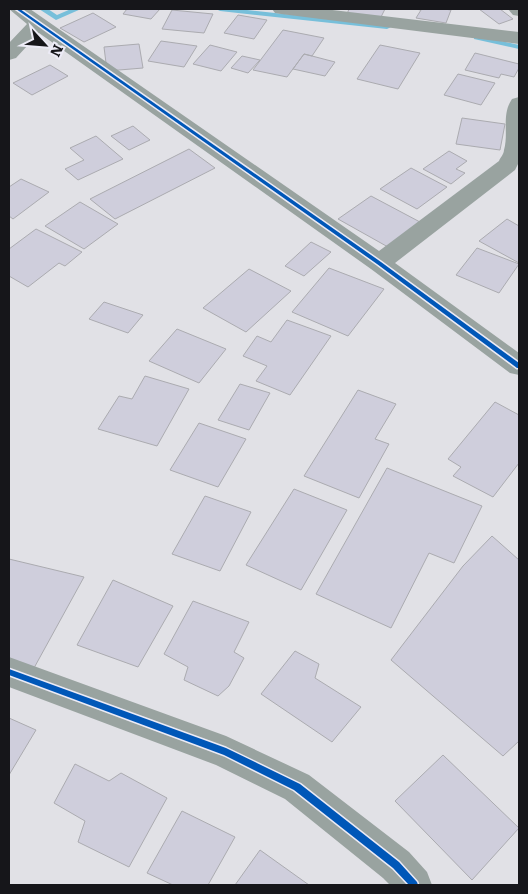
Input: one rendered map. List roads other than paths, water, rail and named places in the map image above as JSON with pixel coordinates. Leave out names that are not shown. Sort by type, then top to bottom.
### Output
[{"type":"street","points":[[18,9],[379,262],[519,366]]},
{"type":"street","points":[[281,9],[519,38]]},
{"type":"street","points":[[9,54],[38,23]]},
{"type":"street","points":[[379,262],[507,165],[515,151],[515,119],[519,103]]},
{"type":"street","points":[[9,672],[226,752],[296,787],[396,865],[414,885]]},
{"type":"waterway","points":[[43,9],[56,18],[77,9]]},
{"type":"waterway","points":[[220,9],[387,27]]},
{"type":"waterway","points":[[477,37],[519,47]]}]
